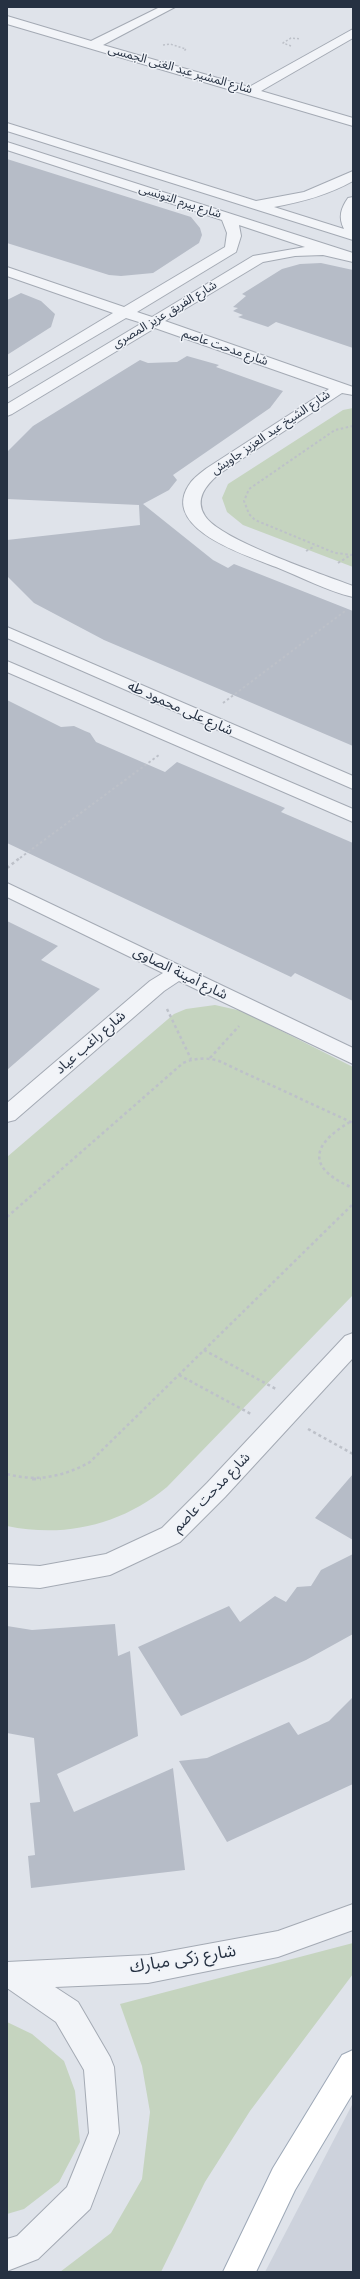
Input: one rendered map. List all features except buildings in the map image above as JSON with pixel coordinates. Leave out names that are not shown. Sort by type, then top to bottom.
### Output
[{"type":"main road","points":[[239,2272],[284,2179],[353,2065]]},
{"type":"street","points":[[93,45],[169,7]]},
{"type":"street","name":"شارع المشير عبد الغنى الجمسى","points":[[7,20],[353,122]]},
{"type":"street","points":[[251,91],[353,33]]},
{"type":"street","name":"شارع بيرم التونسى","points":[[7,127],[353,236]]},
{"type":"street","name":"شارع بيرم التونسى","points":[[7,146],[353,258]]},
{"type":"street","points":[[252,204],[301,198],[322,191],[353,175]]},
{"type":"street","points":[[353,200],[347,212],[348,225],[353,232]]},
{"type":"street","name":"شارع الفريق عزيز المصرى","points":[[7,383],[231,248],[235,238],[234,227],[227,217]]},
{"type":"street","name":"شارع الفريق عزيز المصرى","points":[[7,411],[258,259],[280,252],[306,250],[333,251]]},
{"type":"street","name":"شارع مدحت عاصم","points":[[7,271],[347,390]]},
{"type":"street","name":"شارع الشيخ عبد العزيز جاويش","points":[[347,390],[213,471],[198,484],[192,500],[196,516],[209,531],[231,543],[353,592]]},
{"type":"street","name":"شارع على محمود طه","points":[[7,632],[353,783]]},
{"type":"street","name":"شارع على محمود طه","points":[[7,666],[353,816]]},
{"type":"street","name":"شارع أمينة الصاوى","points":[[7,888],[177,973],[353,1057]]},
{"type":"street","name":"شارع راغب عياد","points":[[7,1116],[157,986],[177,973]]},
{"type":"street","name":"شارع مدحت عاصم","points":[[7,1575],[40,1578],[110,1564],[171,1534],[216,1490],[353,1342]]},
{"type":"street","name":"شارع زكى مبارك","points":[[11,1976],[148,1969],[278,1944],[353,1917]]},
{"type":"street","points":[[7,2255],[26,2248],[79,2198],[104,2133],[100,2067],[67,2012],[11,1976]]},
{"type":"path","points":[[353,426],[335,430],[249,489],[244,501],[249,514],[255,520],[335,553],[353,555]]},
{"type":"path","points":[[202,718],[347,610]]},
{"type":"path","points":[[7,868],[178,740]]},
{"type":"path","points":[[157,986],[191,1059]]},
{"type":"path","points":[[210,1058],[254,1010]]},
{"type":"path","points":[[7,1217],[184,1063],[191,1059],[210,1058],[352,1122]]},
{"type":"path","points":[[352,1122],[328,1135],[322,1143],[319,1152],[320,1161],[324,1170],[332,1178],[353,1188]]},
{"type":"path","points":[[7,1474],[30,1479],[46,1479],[77,1470],[90,1462],[353,1204]]},
{"type":"path","points":[[204,1350],[286,1415],[353,1454]]},
{"type":"path","points":[[179,1375],[286,1415]]},
{"type":"shaded area","points":[[353,2103],[353,2272],[265,2272]]},
{"type":"green space","points":[[353,408],[353,567],[243,525],[227,512],[222,498],[228,484],[343,410]]},
{"type":"green space","points":[[215,1005],[242,1011],[353,1067],[353,1295],[167,1487],[149,1500],[131,1511],[111,1519],[92,1525],[71,1529],[50,1530],[7,1526],[7,1157],[174,1014],[186,1009]]},
{"type":"green space","points":[[353,1943],[353,1974],[250,2111],[205,2182],[161,2272],[60,2272],[111,2233],[142,2179],[150,2112],[142,2066],[120,2004]]},
{"type":"green space","points":[[7,2022],[32,2034],[64,2061],[75,2091],[80,2142],[59,2182],[24,2209],[7,2214]]}]
